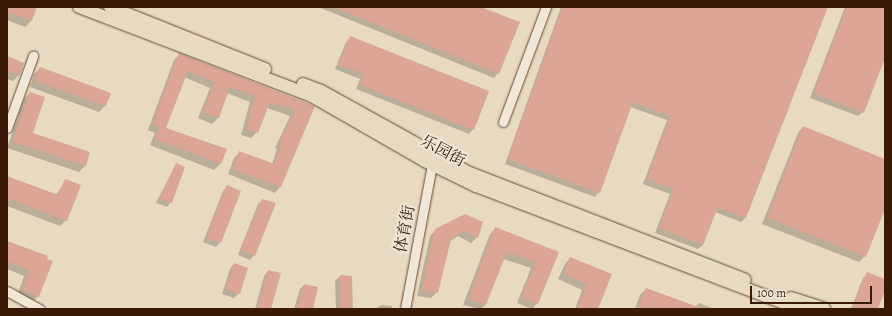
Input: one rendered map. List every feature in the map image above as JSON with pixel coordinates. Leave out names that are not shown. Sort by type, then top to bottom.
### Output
[{"type":"main road","name":"乐园街","points":[[79,7],[312,96],[499,195],[799,309]]},
{"type":"main road","name":"乐园街","points":[[110,7],[321,91],[433,159],[824,309]]},
{"type":"street","points":[[503,122],[546,7]]},
{"type":"street","points":[[7,128],[33,56]]},
{"type":"street","name":"体育街","points":[[405,309],[433,159]]},
{"type":"street","points":[[7,291],[40,309]]},
{"type":"building","points":[[7,7],[37,7],[32,21],[7,12]]},
{"type":"building","points":[[334,7],[481,7],[520,22],[499,74]]},
{"type":"building","points":[[563,7],[828,7],[746,218],[718,207],[703,245],[659,228],[674,189],[647,179],[671,116],[633,102],[600,193],[508,159]]},
{"type":"building","points":[[847,7],[885,7],[885,58],[864,113],[814,93]]},
{"type":"building","points":[[350,36],[489,91],[474,130],[360,85],[364,74],[339,65]]},
{"type":"building","points":[[179,53],[315,106],[281,187],[233,169],[239,151],[275,164],[282,143],[280,142],[295,110],[270,102],[258,133],[247,129],[251,115],[249,114],[256,96],[230,87],[219,118],[203,112],[215,82],[188,71],[166,128],[227,149],[221,164],[155,139],[160,127],[153,124]]},
{"type":"building","points":[[7,56],[24,63],[20,75],[7,71]]},
{"type":"building","points":[[40,67],[111,93],[106,106],[35,81]]},
{"type":"building","points":[[30,92],[45,97],[33,133],[90,152],[86,166],[13,142]]},
{"type":"building","points":[[803,126],[885,159],[885,209],[866,257],[768,218]]},
{"type":"building","points":[[176,163],[185,167],[172,203],[160,198]]},
{"type":"building","points":[[7,176],[58,195],[65,179],[81,185],[67,221],[7,198]]},
{"type":"building","points":[[227,185],[241,191],[221,243],[207,238]]},
{"type":"building","points":[[262,199],[276,203],[255,256],[241,250]]},
{"type":"building","points":[[465,214],[483,222],[478,238],[465,231],[451,239],[438,293],[422,291],[435,229]]},
{"type":"building","points":[[495,227],[559,252],[538,304],[522,297],[536,262],[507,252],[486,305],[469,299]]},
{"type":"building","points":[[7,241],[48,256],[47,259],[53,261],[39,297],[23,290],[29,270],[7,261]]},
{"type":"building","points":[[570,257],[612,274],[598,309],[578,309],[587,284],[564,273]]},
{"type":"building","points":[[234,263],[248,268],[240,294],[226,289]]},
{"type":"building","points":[[268,270],[281,273],[271,309],[258,309]]},
{"type":"building","points":[[867,272],[885,279],[885,290],[878,309],[853,307]]},
{"type":"building","points":[[340,275],[352,276],[353,309],[340,309]]},
{"type":"building","points":[[304,284],[318,287],[313,309],[297,309]]},
{"type":"building","points":[[646,288],[701,308],[638,309]]}]
